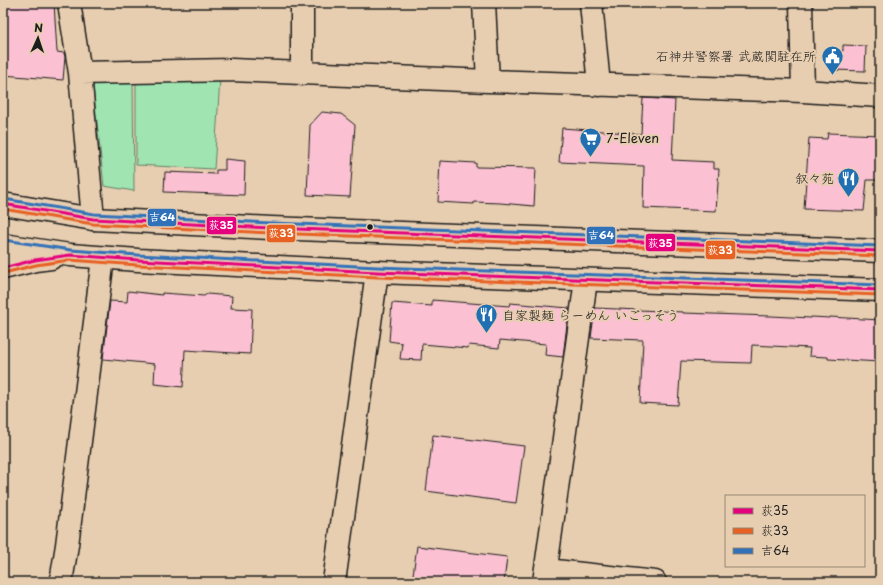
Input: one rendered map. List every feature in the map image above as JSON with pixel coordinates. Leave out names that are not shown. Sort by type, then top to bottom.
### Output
[{"type":"street","points":[[69,3],[80,73],[93,219]]},
{"type":"street","points":[[302,3],[302,74]]},
{"type":"street","points":[[484,3],[488,81]]},
{"type":"street","points":[[591,3],[599,85]]},
{"type":"street","points":[[801,3],[803,91]]},
{"type":"street","points":[[80,73],[232,70],[488,81],[803,91],[880,96]]},
{"type":"street","points":[[3,204],[93,219],[271,228],[880,251]]},
{"type":"street","points":[[3,245],[70,255],[103,258],[377,272],[880,290]]},
{"type":"street","points":[[3,268],[35,260],[70,255]]},
{"type":"street","points":[[62,582],[103,258]]},
{"type":"street","points":[[334,582],[377,272]]},
{"type":"street","points":[[586,280],[545,576],[655,582]]},
{"type":"green space","points":[[220,79],[214,169],[136,165],[136,81]]},
{"type":"green space","points":[[133,81],[134,191],[104,186],[93,86],[97,82]]},
{"type":"building","points":[[3,3],[54,3],[57,52],[64,53],[65,57],[63,80],[3,75],[3,42],[5,42]]},
{"type":"building","points":[[843,45],[866,46],[865,71],[834,70],[835,51],[843,51]]},
{"type":"building","points":[[643,98],[675,100],[672,160],[714,162],[714,169],[719,169],[716,211],[643,208],[644,166],[559,162],[562,128],[641,134]]},
{"type":"building","points":[[322,112],[341,114],[355,125],[350,197],[307,195],[310,125]]},
{"type":"building","points":[[828,133],[880,135],[880,180],[867,180],[864,211],[804,209],[809,138],[827,139]]},
{"type":"building","points":[[225,159],[245,161],[244,195],[164,192],[165,172],[216,174],[216,170],[225,170]]},
{"type":"building","points":[[440,161],[476,163],[476,167],[536,168],[534,206],[500,203],[474,202],[474,204],[438,202]]},
{"type":"building","points":[[128,291],[162,295],[162,293],[232,296],[231,308],[252,309],[250,354],[185,350],[183,387],[154,384],[155,364],[103,359],[110,301],[127,302]]},
{"type":"building","points":[[432,300],[509,306],[510,303],[569,308],[563,357],[545,355],[546,344],[500,340],[499,348],[469,345],[468,348],[422,344],[421,360],[400,359],[402,343],[389,341],[392,303],[432,306]]},
{"type":"building","points":[[595,308],[683,313],[811,318],[830,317],[880,320],[880,362],[828,359],[828,357],[809,356],[810,348],[752,345],[751,363],[681,361],[678,405],[640,403],[643,340],[591,338]]},
{"type":"building","points":[[433,435],[524,446],[516,503],[426,491]]},
{"type":"building","points":[[417,546],[507,557],[504,582],[412,582]]},
{"type":"transit line","name":"吉64","points":[[4,199],[94,214],[271,223],[880,246]]},
{"type":"transit line","name":"荻35","points":[[3,204],[93,219],[271,228],[880,251]]},
{"type":"transit line","name":"荻33","points":[[3,209],[93,224],[271,233],[880,256]]},
{"type":"transit line","name":"吉64","points":[[4,240],[71,250],[138,255],[377,267],[880,285]]},
{"type":"transit line","name":"荻35","points":[[3,268],[35,260],[70,255],[138,260],[377,272],[880,290]]},
{"type":"transit line","name":"荻33","points":[[4,273],[36,265],[70,260],[138,265],[377,277],[880,295]]},
{"type":"place","name":"石神井警察署 武蔵関駐在所","points":[[832,76]]},
{"type":"place","name":"7-Eleven","points":[[591,158]]},
{"type":"place","name":"叙々苑","points":[[849,198]]},
{"type":"place","name":"自家製麺 らーめん いごっそう","points":[[487,334]]}]
